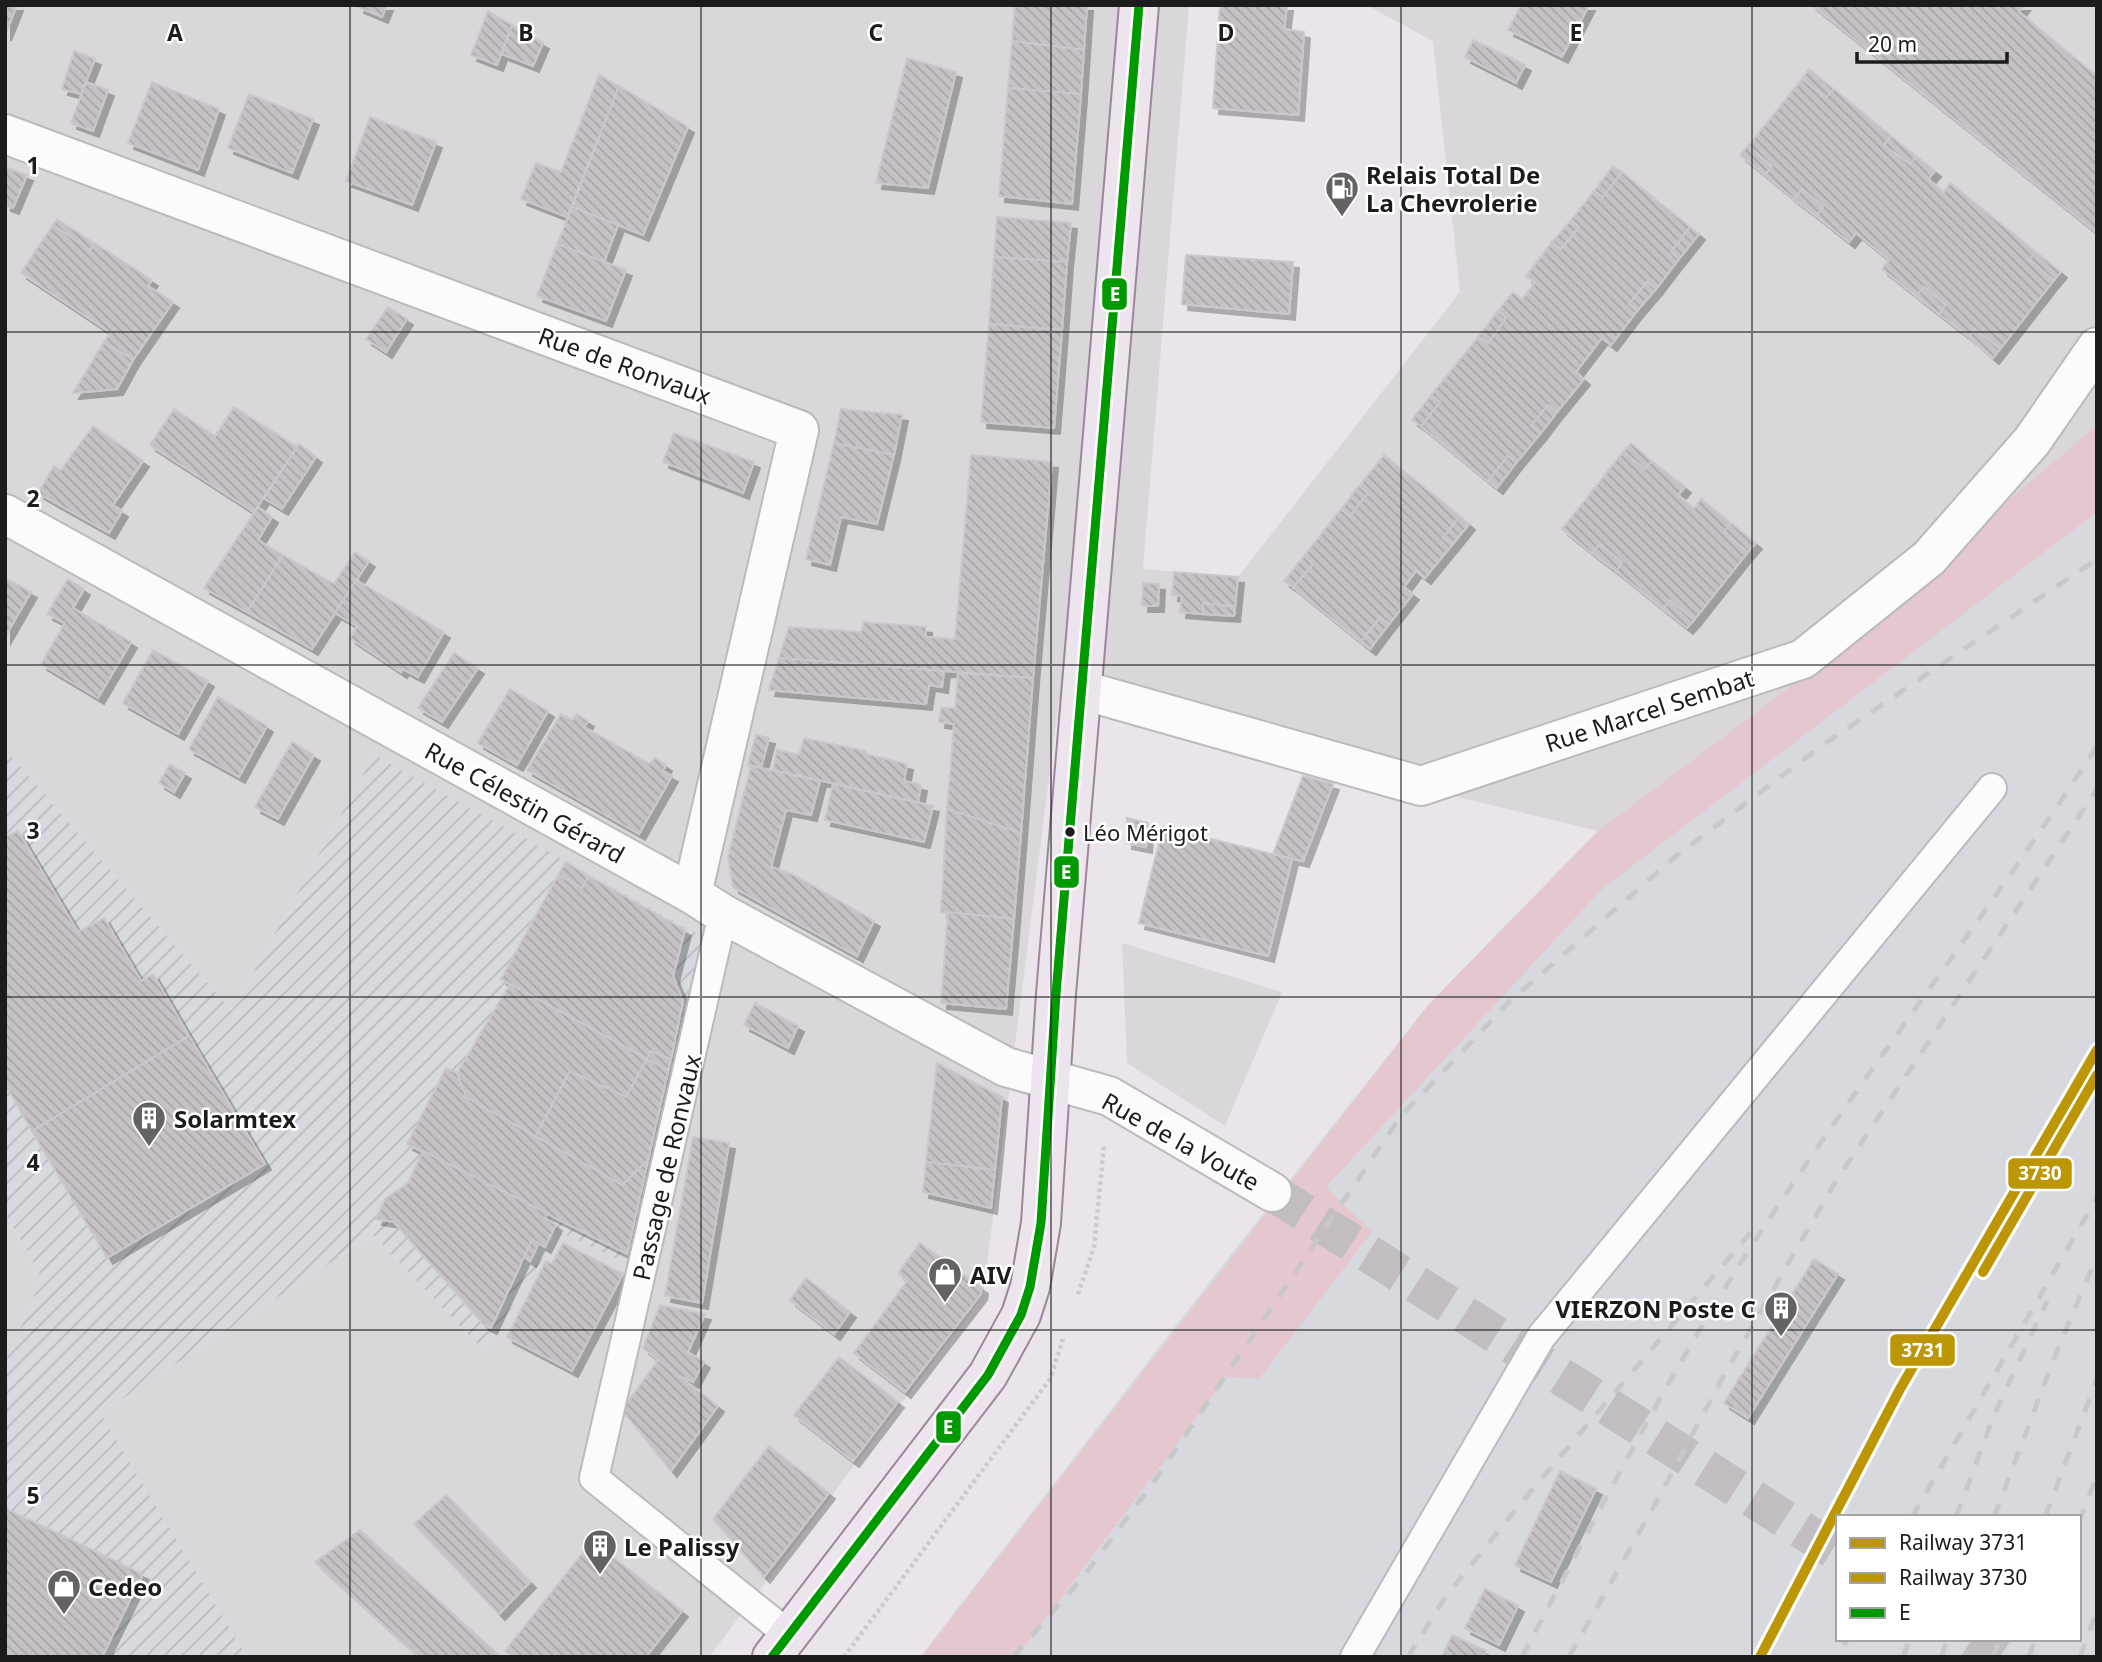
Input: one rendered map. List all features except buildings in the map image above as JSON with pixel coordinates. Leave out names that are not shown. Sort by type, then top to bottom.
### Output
[{"type":"main road","points":[[781,1646],[988,1375],[1010,1338],[1030,1287],[1043,1194],[1050,1079],[1139,5]]},
{"type":"street","name":"Rue de Ronvaux","points":[[5,134],[799,430],[707,904]]},
{"type":"street","name":"Rue Marcel Sembat","points":[[1082,690],[1421,786],[1803,659],[1929,558],[2032,441],[2097,347]]},
{"type":"street","name":"Rue Célestin Gérard","points":[[5,514],[1006,1067],[1050,1079]]},
{"type":"street","name":"Rue de la Voute","points":[[1050,1079],[1109,1096],[1272,1192]]},
{"type":"lane","points":[[1355,1657],[1541,1337],[1992,788]]},
{"type":"lane","name":"Passage de Ronvaux","points":[[707,904],[608,1420],[594,1478],[781,1646]]},
{"type":"shaded area","points":[[5,5],[1189,5],[1143,569],[1238,577],[1460,292],[1433,41],[1366,5],[2097,5],[2097,425],[1778,696],[1598,831],[1059,700],[983,1296],[709,1657],[247,1657],[99,1413],[373,1235],[484,1351],[232,1011],[5,749]]},
{"type":"shaded area","points":[[2097,425],[2097,1657],[920,1657],[1228,1258],[1429,1004],[1598,831],[1778,696]]},
{"type":"shaded area","points":[[2097,425],[2097,512],[1602,889],[1326,1187],[1372,1232],[1259,1379],[1227,1377],[1017,1657],[921,1657],[1429,1004],[1598,831],[1778,696]]},
{"type":"shaded area","points":[[5,749],[232,1011],[374,755],[701,936],[628,1264],[560,1232],[484,1351],[373,1235],[100,1413],[247,1657],[5,1657],[5,1363],[42,1278],[5,1213]]},
{"type":"shaded area","points":[[1122,943],[1282,992],[1225,1126],[1127,1063]]},
{"type":"shaded area","points":[[5,1213],[42,1278],[5,1363]]},
{"type":"tunnel","points":[[1272,1192],[1836,1552]]},
{"type":"tunnel","points":[[1975,1641],[2000,1657]]},
{"type":"railway","points":[[1013,1657],[1083,1577],[1153,1483],[1401,1116],[1508,1003],[1675,857],[1824,744],[2097,559]]},
{"type":"railway","points":[[1522,1657],[1654,1409],[1740,1264],[1827,1133],[2054,812],[2097,746]]},
{"type":"railway","points":[[1569,1657],[1723,1377],[1834,1184],[2097,789]]},
{"type":"railway","points":[[1913,1515],[2097,1198]]},
{"type":"railway","points":[[1408,1657],[1444,1599],[1521,1503],[1751,1232]]},
{"type":"railway","points":[[1995,1515],[2053,1361],[2097,1256]]},
{"type":"railway","points":[[1957,1515],[1994,1415],[2047,1301]]},
{"type":"railway","points":[[2046,1515],[2097,1379]]},
{"type":"railway","points":[[2081,1517],[2097,1475]]},
{"type":"railway","points":[[2080,1657],[2097,1611]]},
{"type":"railway","points":[[1844,1645],[1847,1641]]},
{"type":"railway","points":[[1903,1657],[1909,1641]]},
{"type":"railway","points":[[1941,1657],[1947,1641]]},
{"type":"railway","points":[[1993,1657],[1999,1641]]},
{"type":"railway","points":[[2029,1657],[2034,1641]]},
{"type":"rail line","name":"3731","points":[[1760,1657],[1900,1389],[2097,1050]]},
{"type":"rail line","name":"3730","points":[[1983,1272],[2097,1075]]},
{"type":"transit line","name":"E","points":[[772,1657],[988,1375],[1021,1315],[1030,1287],[1041,1223],[1056,994],[1139,5]]},
{"type":"place","name":"Relais Total De La Chevrolerie","points":[[1342,218]]},
{"type":"place","name":"Léo Mérigot","points":[[1070,832]]},
{"type":"place","name":"Solarmtex","points":[[149,1148]]},
{"type":"place","name":"AIV","points":[[945,1304]]},
{"type":"place","name":"VIERZON Poste C","points":[[1781,1338]]},
{"type":"place","name":"Le Palissy","points":[[600,1576]]},
{"type":"place","name":"Cedeo","points":[[64,1616]]}]
